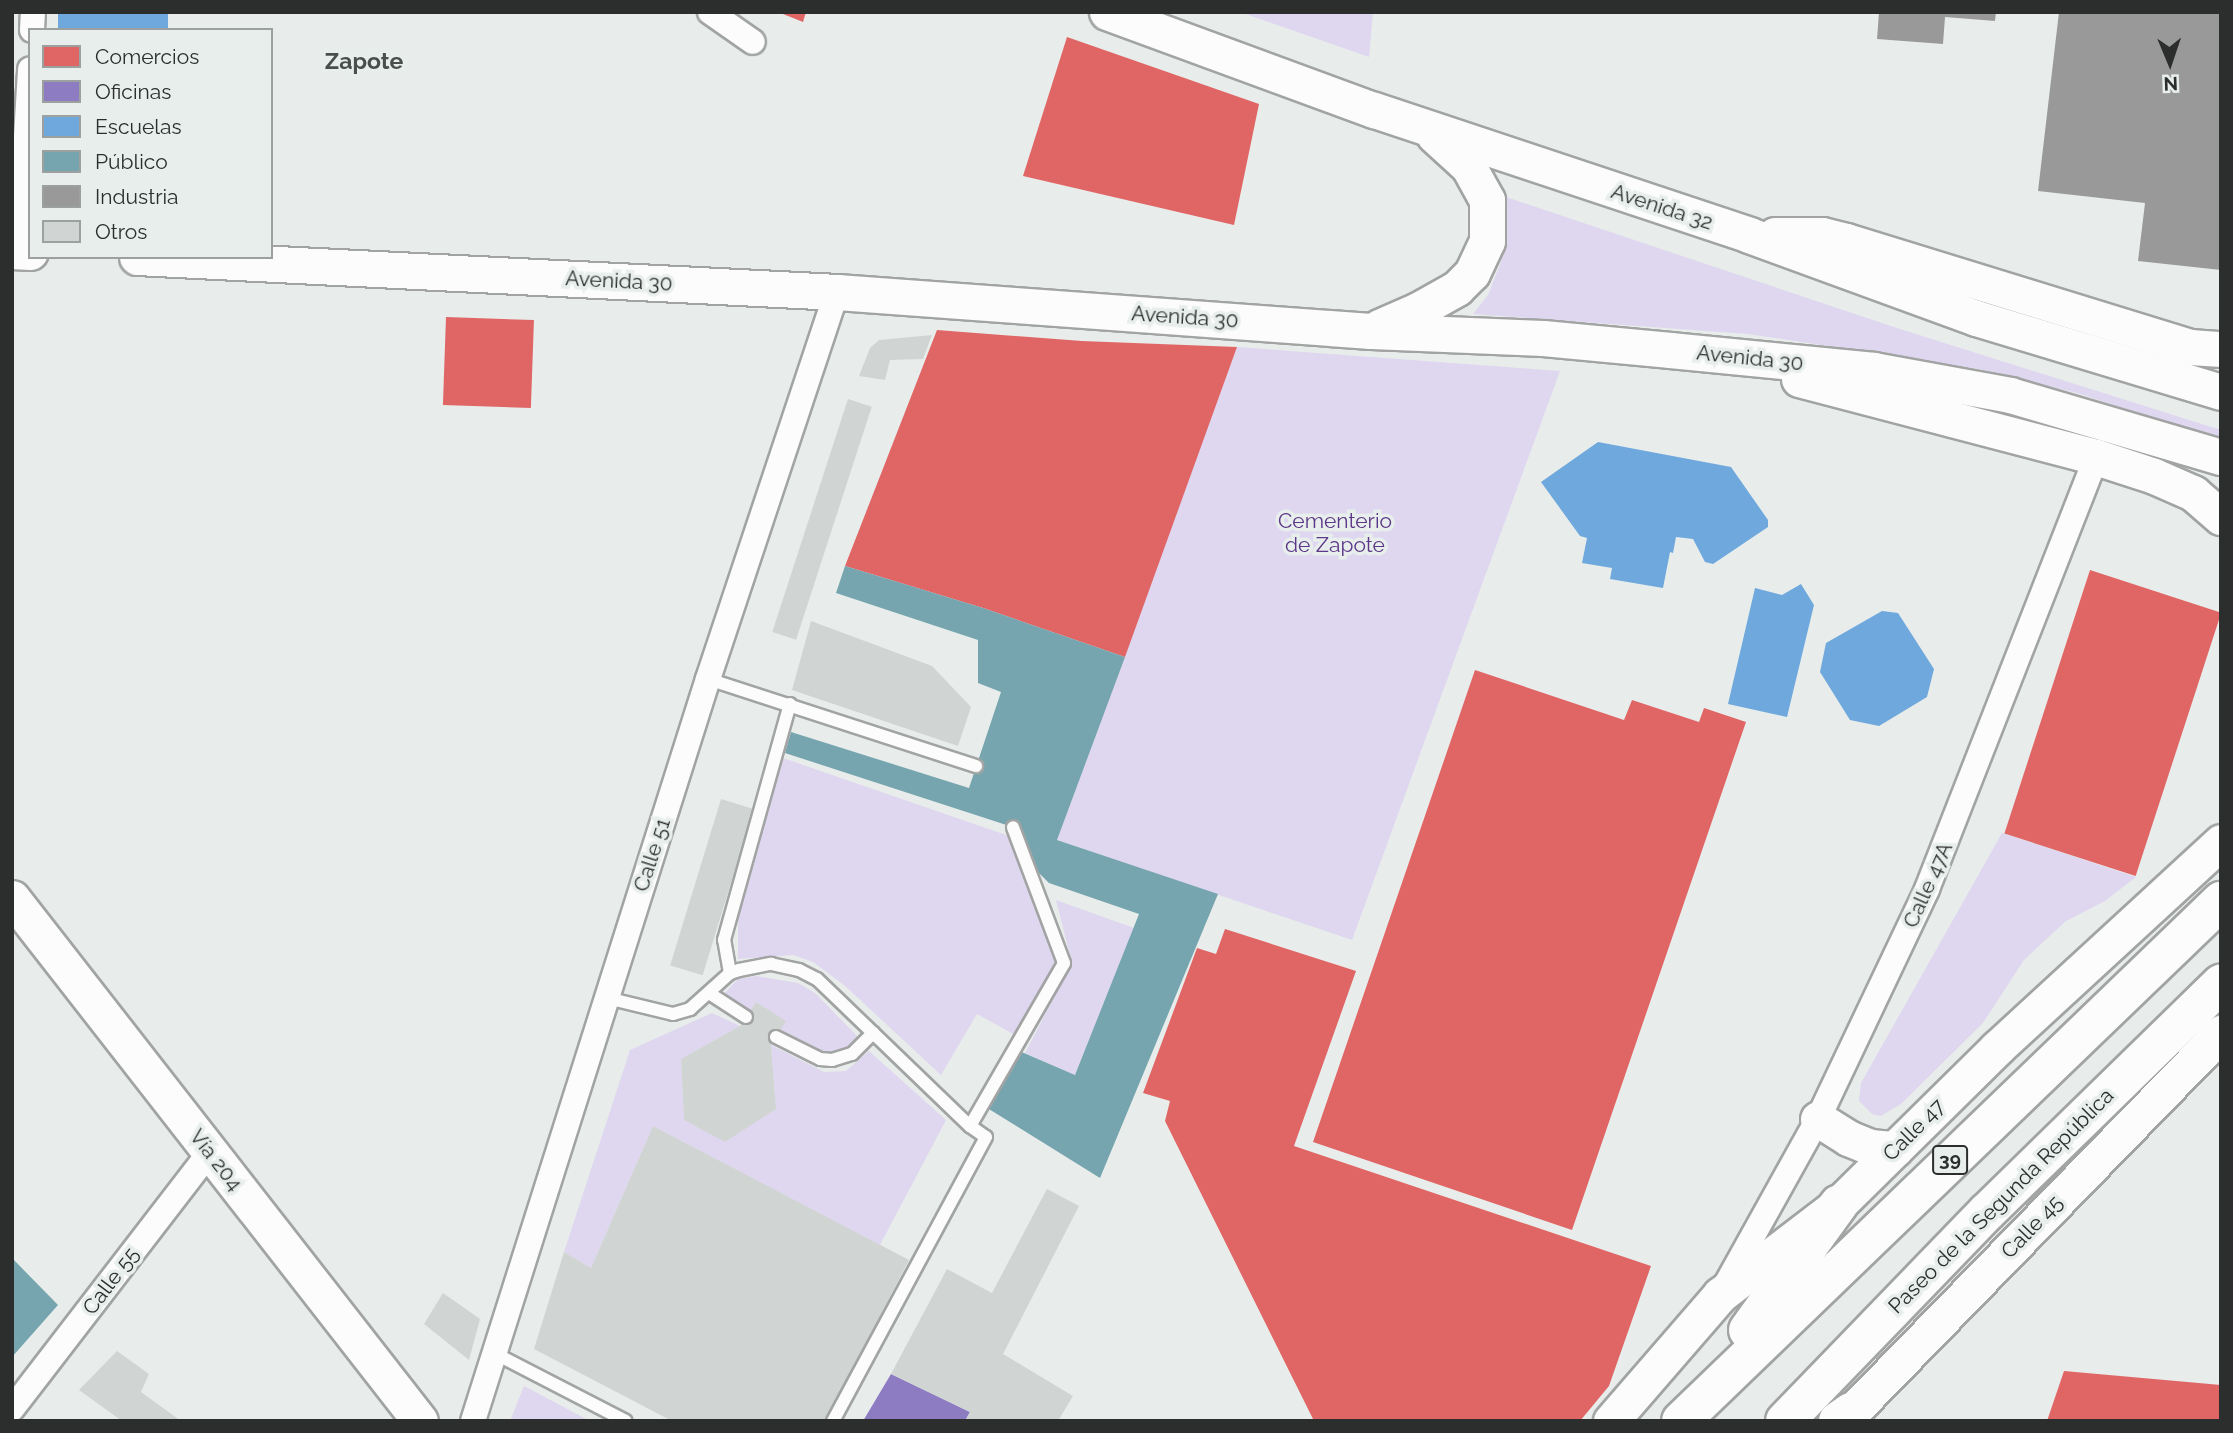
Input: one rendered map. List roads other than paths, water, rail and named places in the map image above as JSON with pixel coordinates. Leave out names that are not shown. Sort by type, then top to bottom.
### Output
[{"type":"highway","name":"39","points":[[1685,1415],[2221,901]]},
{"type":"highway","name":"Paseo de la Segunda República","points":[[1785,1421],[1978,1222],[2221,984]]},
{"type":"highway","points":[[1685,1415],[1839,1204]]},
{"type":"main road","name":"Avenida 32","points":[[1107,12],[1424,126],[1749,235],[1976,318],[2221,392]]},
{"type":"main road","points":[[1371,331],[1427,306],[1457,288],[1472,273],[1487,241],[1487,200],[1478,181],[1468,166],[1424,126]]},
{"type":"main road","points":[[1749,235],[1822,235],[1835,238],[2190,347],[2221,349]]},
{"type":"main road","name":"Avenida 30","points":[[177,259],[837,292],[1371,331],[1543,338],[1874,370],[2010,395],[2221,457]]},
{"type":"main road","points":[[1748,358],[1776,372],[2096,457],[2154,476],[2193,494],[2221,517]]},
{"type":"main road","name":"Calle 47","points":[[1611,1421],[1720,1295],[1839,1204],[1997,1048],[2221,842]]},
{"type":"main road","name":"Vía 204","points":[[12,898],[420,1421]]},
{"type":"main road","name":"Calle 45","points":[[1844,1418],[2221,1033]]},
{"type":"main road","points":[[1818,1119],[1848,1138],[1870,1147],[1895,1149]]},
{"type":"street","points":[[710,12],[753,42]]},
{"type":"street","points":[[20,252],[28,106]]},
{"type":"street","name":"Calle 51","points":[[473,1421],[708,679],[837,292]]},
{"type":"street","name":"Calle 47A","points":[[1720,1295],[1818,1119],[1927,890],[2096,457]]},
{"type":"street","name":"Calle 55","points":[[13,1406],[210,1152]]},
{"type":"lane","points":[[708,679],[976,765]]},
{"type":"lane","points":[[730,973],[724,940],[790,704]]},
{"type":"lane","points":[[970,1126],[1064,963],[1013,827]]},
{"type":"lane","points":[[607,998],[673,1014],[690,1009],[730,973],[771,964],[799,970],[817,979],[970,1126],[986,1136],[833,1421]]},
{"type":"lane","points":[[709,993],[746,1017]]},
{"type":"lane","points":[[776,1037],[820,1059],[832,1060],[852,1054],[873,1033]]},
{"type":"lane","points":[[494,1353],[626,1421]]},
{"type":"district","name":"Zapote","points":[[364,61]]},
{"type":"park label","name":"Cementerio de Zapote","points":[[1335,533]]}]
